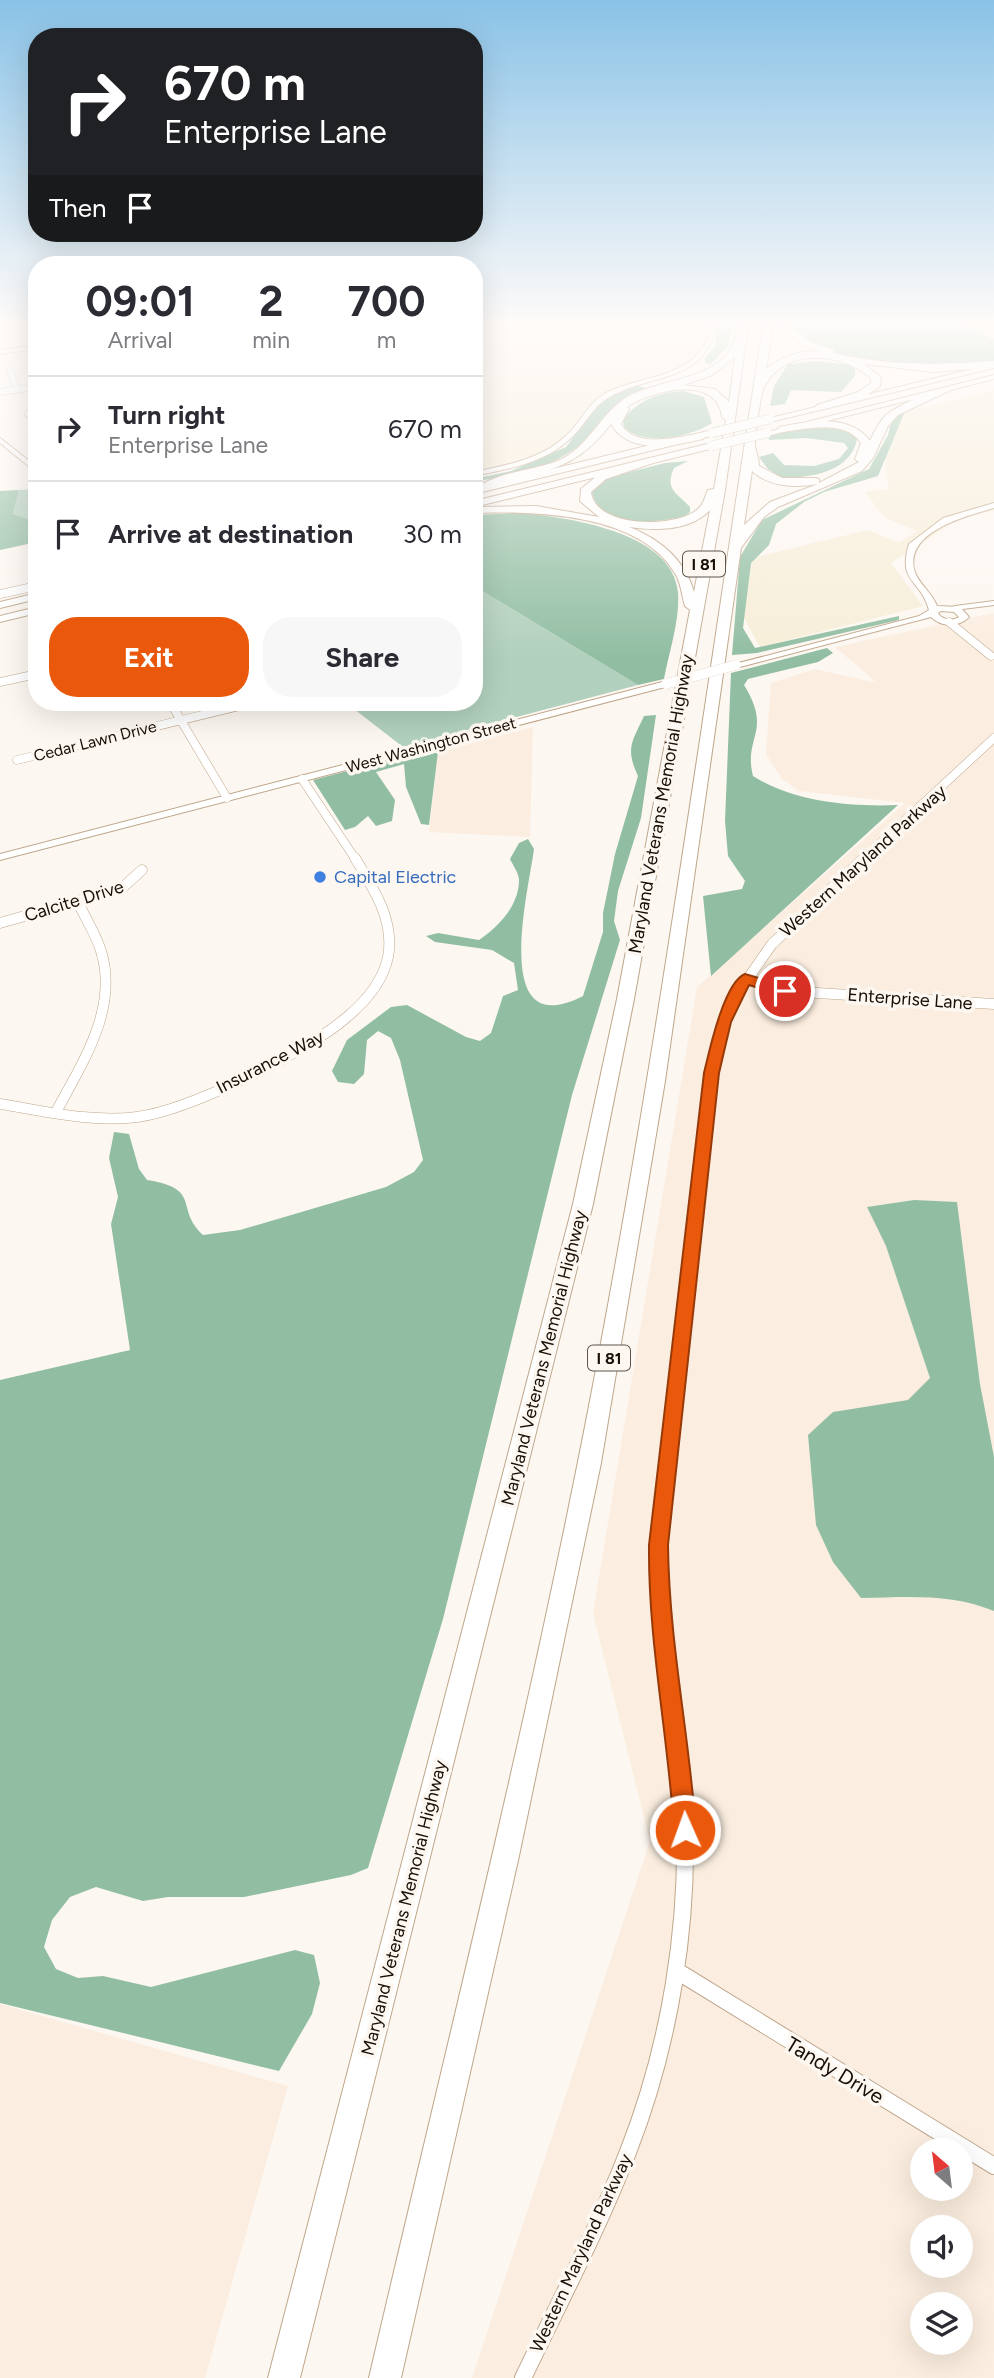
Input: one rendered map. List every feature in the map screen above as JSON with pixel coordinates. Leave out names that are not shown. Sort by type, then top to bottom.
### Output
[{"type":"highway","points":[[483,488],[543,470],[583,451],[595,437]]},
{"type":"highway","points":[[630,437],[647,441],[699,437]]},
{"type":"highway","name":"Maryland Veterans Memorial Highway","points":[[285,2378],[583,1204],[610,1078],[727,437]]},
{"type":"highway","name":"Maryland Veterans Memorial Highway","points":[[385,2378],[557,1623],[590,1459],[634,1213],[730,576],[758,437]]},
{"type":"highway","points":[[759,437],[754,467],[762,475],[777,480],[804,483],[832,476],[857,463],[865,449],[864,439],[861,437]]},
{"type":"highway","points":[[730,576],[746,529],[762,513],[785,499],[856,470],[869,458],[877,437]]},
{"type":"highway","points":[[649,461],[594,481],[585,491],[586,501],[594,511],[620,522],[654,525],[684,521],[699,514],[708,505],[723,458]]},
{"type":"highway","points":[[483,510],[520,508],[569,514],[625,529],[656,546],[677,564],[690,590],[685,669]]},
{"type":"main road","points":[[483,489],[699,437]]},
{"type":"main road","points":[[483,502],[710,446],[728,437]]},
{"type":"main road","points":[[945,621],[934,611],[933,603],[915,583],[909,566],[909,553],[913,544],[946,520],[994,505]]},
{"type":"main road","points":[[918,541],[916,569],[919,579],[938,601],[963,617]]},
{"type":"main road","points":[[0,605],[28,598]]},
{"type":"main road","name":"West Washington Street","points":[[0,858],[862,634],[934,611],[952,608]]},
{"type":"main road","points":[[0,620],[28,612]]},
{"type":"main road","name":"West Washington Street","points":[[862,634],[963,617]]},
{"type":"street","points":[[5,437],[28,460]]},
{"type":"street","points":[[483,471],[548,452],[568,437]]},
{"type":"street","points":[[0,440],[28,462]]},
{"type":"street","points":[[0,594],[28,588]]},
{"type":"street","points":[[952,608],[994,604]]},
{"type":"street","points":[[992,658],[963,617],[994,604]]},
{"type":"street","points":[[945,621],[992,658]]},
{"type":"street","points":[[0,682],[28,676]]},
{"type":"street","points":[[176,711],[226,798]]},
{"type":"street","name":"Cedar Lawn Drive","points":[[17,760],[218,711]]},
{"type":"street","name":"Western Maryland Parkway","points":[[523,2378],[596,2228],[629,2150],[650,2085],[677,1971],[685,1855],[684,1806],[663,1659],[659,1545],[711,1073],[724,1022],[745,979],[786,930],[994,738]]},
{"type":"street","name":"Insurance Way","points":[[0,1104],[136,1117],[166,1111],[242,1078],[317,1040],[353,1013],[367,998],[387,955],[389,926],[378,899],[302,779]]},
{"type":"street","name":"Calcite Drive","points":[[0,923],[126,886],[142,870]]},
{"type":"street","points":[[56,1111],[98,1025],[107,993],[101,950],[78,902]]},
{"type":"street","name":"Enterprise Lane","points":[[745,979],[785,991],[994,1004]]},
{"type":"street","name":"Tandy Drive","points":[[677,1971],[994,2166]]},
{"type":"shaded area","points":[[483,437],[565,437],[537,454],[483,469]]},
{"type":"shaded area","points":[[893,437],[994,437],[994,511],[961,517],[891,563],[923,606],[760,647],[741,613],[752,558],[868,530],[899,543],[917,531],[884,517],[865,492],[889,489],[884,455]]},
{"type":"shaded area","points":[[994,613],[994,2378],[472,2378],[650,1841],[593,1613],[697,987],[905,803],[799,791],[782,779],[766,754],[771,683],[815,669],[877,683],[835,647]]},
{"type":"shaded area","points":[[533,727],[530,837],[429,832],[438,752]]},
{"type":"shaded area","points":[[0,2004],[288,2086],[205,2378],[0,2378]]},
{"type":"green space","points":[[574,437],[588,437],[566,455],[542,466],[483,480],[483,477],[511,471],[566,447]]},
{"type":"green space","points":[[768,437],[857,439],[847,459],[838,466],[804,477],[781,477],[768,469],[759,457],[773,453],[784,465],[814,466],[839,459],[848,448],[844,443],[807,438],[769,440]]},
{"type":"green space","points":[[887,437],[894,437],[878,476],[824,492],[804,502],[776,524],[769,545],[751,563],[743,628],[755,648],[899,616],[899,620],[757,653],[732,655],[740,557],[762,520],[869,469]]},
{"type":"green space","points":[[688,461],[674,468],[670,481],[673,490],[690,507],[690,512],[685,516],[646,522],[619,518],[598,505],[592,493],[598,480],[665,463]]},
{"type":"green space","points":[[19,490],[28,490],[28,519],[13,514]]},
{"type":"green space","points":[[19,490],[13,514],[28,519],[28,544],[0,550],[0,491]]},
{"type":"green space","points":[[519,513],[563,518],[614,531],[638,541],[658,555],[672,572],[678,593],[676,625],[664,679],[638,685],[483,591],[483,515]]},
{"type":"green space","points":[[483,591],[638,685],[403,747],[357,711],[483,711]]},
{"type":"green space","points":[[827,648],[833,653],[818,662],[748,679],[744,685],[756,713],[757,724],[751,752],[753,776],[786,792],[823,801],[898,805],[711,976],[703,896],[742,889],[745,881],[728,856],[725,821],[731,673]]},
{"type":"green space","points":[[656,715],[641,818],[618,891],[614,921],[620,940],[572,1095],[443,1619],[368,1868],[351,1875],[244,1897],[168,1897],[143,1901],[96,1887],[70,1897],[52,1920],[44,1947],[56,1969],[78,1978],[103,1976],[151,1987],[295,1950],[314,1955],[320,1983],[312,2014],[279,2071],[0,2003],[0,1380],[130,1350],[111,1224],[118,1197],[109,1158],[114,1132],[129,1134],[139,1169],[147,1180],[164,1184],[182,1194],[190,1216],[203,1235],[240,1230],[386,1187],[414,1172],[423,1160],[400,1060],[391,1038],[378,1031],[367,1040],[364,1074],[354,1084],[338,1082],[332,1071],[347,1040],[391,1007],[407,1005],[466,1037],[480,1041],[491,1033],[503,996],[518,990],[514,963],[492,950],[435,942],[426,936],[438,933],[479,940],[493,929],[506,915],[515,899],[519,878],[510,859],[519,843],[528,839],[534,849],[522,928],[521,957],[525,982],[535,1000],[554,1005],[583,996],[603,932],[603,913],[615,854],[638,776],[632,758],[632,745],[644,716]]},
{"type":"green space","points":[[438,752],[429,825],[421,824],[406,787],[404,764],[376,772],[395,800],[392,821],[376,826],[368,816],[355,827],[345,830],[313,780],[412,754],[417,758]]},
{"type":"green space","points":[[914,1200],[957,1202],[980,1384],[994,1457],[994,1611],[946,1599],[861,1598],[833,1562],[816,1525],[808,1435],[833,1412],[908,1400],[930,1378],[886,1246],[867,1207]]},
{"type":"place","name":"Capital Electric","points":[[320,877]]},
{"type":"route","points":[[685,1830],[680,1766],[663,1659],[659,1545],[664,1480],[711,1073],[716,1044],[733,1000],[745,979],[785,991]]}]
